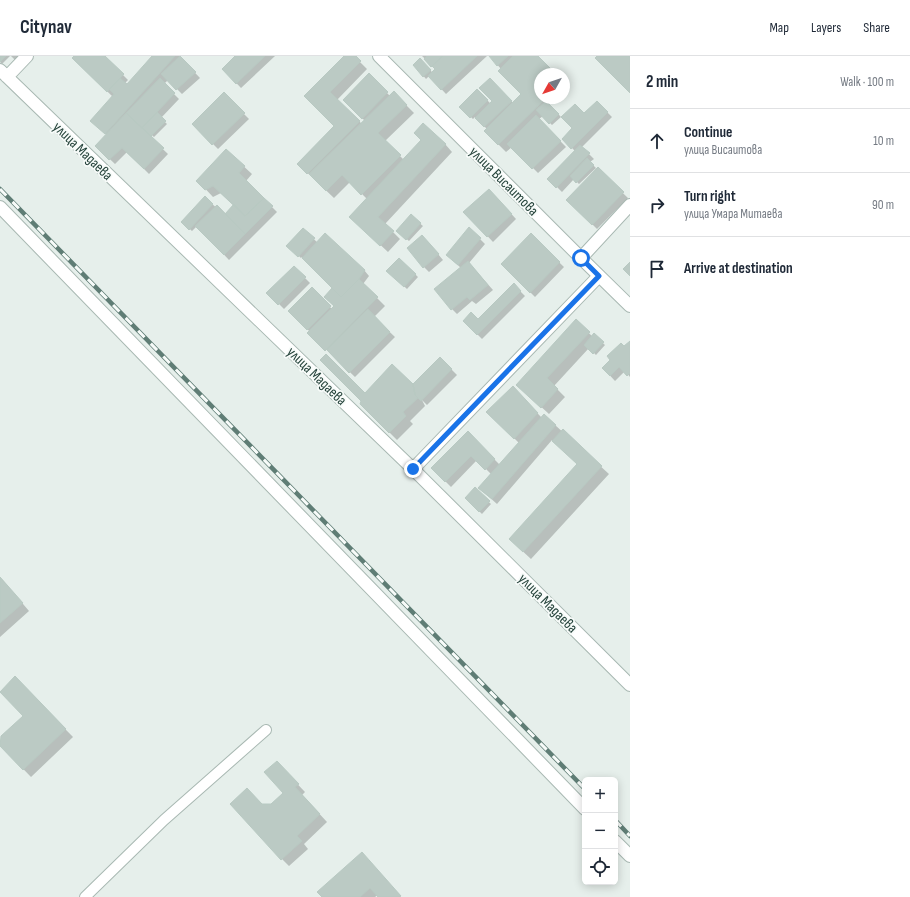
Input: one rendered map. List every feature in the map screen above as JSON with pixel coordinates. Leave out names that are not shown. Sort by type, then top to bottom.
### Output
[{"type":"street","points":[[3,74],[28,56]]},
{"type":"street","name":"улица Висаитова","points":[[379,56],[630,306]]},
{"type":"street","name":"улица Мадаева","points":[[3,74],[413,469],[630,685]]},
{"type":"street","points":[[581,258],[630,205]]},
{"type":"street","points":[[0,207],[582,806]]},
{"type":"street","points":[[413,469],[599,276]]},
{"type":"street","points":[[618,844],[630,856]]},
{"type":"lane","points":[[85,897],[164,820],[266,730]]},
{"type":"building","points":[[0,56],[6,56],[0,62]]},
{"type":"building","points":[[74,56],[105,56],[124,74],[107,92],[72,58]]},
{"type":"building","points":[[152,56],[175,56],[105,134],[90,121],[114,94],[109,89],[120,78],[127,84]]},
{"type":"building","points":[[180,56],[196,72],[176,90],[161,74]]},
{"type":"building","points":[[235,56],[265,56],[236,84],[222,69]]},
{"type":"building","points":[[344,56],[356,56],[361,61],[330,92],[360,121],[307,174],[297,164],[334,126],[304,96]]},
{"type":"building","points":[[427,56],[442,56],[431,67],[424,59]]},
{"type":"building","points":[[443,56],[477,56],[441,90],[428,76],[435,69],[432,66]]},
{"type":"building","points":[[489,56],[508,56],[497,66]]},
{"type":"building","points":[[513,56],[538,56],[550,68],[534,68],[534,104],[540,104],[498,145],[484,131],[521,94],[498,71]]},
{"type":"building","points":[[597,56],[630,56],[630,93],[595,58]]},
{"type":"building","points":[[420,58],[431,70],[423,77],[413,65]]},
{"type":"building","points":[[369,73],[388,92],[362,119],[343,100]]},
{"type":"building","points":[[160,78],[175,93],[142,128],[126,113]]},
{"type":"building","points":[[490,78],[512,101],[484,127],[475,118],[492,101],[479,88]]},
{"type":"building","points":[[477,89],[488,100],[470,118],[459,107]]},
{"type":"building","points":[[394,91],[407,105],[378,133],[401,155],[361,195],[342,175],[326,191],[309,174]]},
{"type":"building","points":[[224,92],[245,113],[212,145],[192,124]]},
{"type":"building","points":[[597,101],[608,112],[571,149],[562,139],[572,128],[561,117],[575,104],[584,113]]},
{"type":"building","points":[[543,104],[549,104],[559,114],[549,124],[536,110]]},
{"type":"building","points":[[157,112],[166,121],[151,136],[142,128]]},
{"type":"building","points":[[126,113],[164,148],[144,169],[122,148],[109,160],[95,146]]},
{"type":"building","points":[[536,115],[561,141],[532,169],[507,144]]},
{"type":"building","points":[[423,123],[446,144],[378,217],[394,231],[380,246],[349,217],[421,140],[414,133]]},
{"type":"building","points":[[580,145],[590,153],[556,188],[547,179]]},
{"type":"building","points":[[226,149],[245,166],[239,173],[264,198],[245,216],[213,186],[205,190],[196,181]]},
{"type":"building","points":[[587,158],[594,165],[576,183],[570,176]]},
{"type":"building","points":[[598,167],[624,192],[592,225],[566,200]]},
{"type":"building","points":[[489,189],[512,214],[487,237],[463,212]]},
{"type":"building","points":[[205,196],[213,204],[189,230],[181,222]]},
{"type":"building","points":[[264,198],[273,206],[245,234],[225,214],[234,204],[245,216]]},
{"type":"building","points":[[217,205],[245,234],[224,255],[195,226]]},
{"type":"building","points":[[411,214],[421,223],[406,240],[396,231]]},
{"type":"building","points":[[469,227],[481,238],[458,265],[446,255]]},
{"type":"building","points":[[303,228],[315,238],[298,257],[286,246]]},
{"type":"building","points":[[325,233],[365,270],[359,279],[341,297],[302,258]]},
{"type":"building","points":[[531,233],[560,262],[530,293],[501,264]]},
{"type":"building","points":[[422,235],[439,254],[423,268],[407,248]]},
{"type":"building","points":[[399,258],[416,274],[404,287],[386,271]]},
{"type":"building","points":[[468,261],[488,285],[470,300],[467,297],[451,310],[434,289]]},
{"type":"building","points":[[630,262],[630,276],[623,269]]},
{"type":"building","points":[[294,266],[306,277],[278,305],[266,293]]},
{"type":"building","points":[[359,279],[378,297],[325,351],[307,333],[334,306],[324,297],[332,288],[341,297]]},
{"type":"building","points":[[514,283],[521,291],[477,335],[463,321],[471,312],[478,319]]},
{"type":"building","points":[[312,287],[331,306],[307,330],[288,311]]},
{"type":"building","points":[[368,309],[390,332],[349,373],[327,350]]},
{"type":"building","points":[[576,319],[590,332],[547,378],[558,389],[541,408],[516,385]]},
{"type":"building","points":[[594,333],[604,342],[593,354],[584,345]]},
{"type":"building","points":[[630,341],[630,373],[627,376],[619,367],[610,376],[602,368],[610,360],[607,356],[621,343],[624,346]]},
{"type":"building","points":[[326,354],[365,393],[392,364],[413,384],[415,395],[418,398],[403,412],[406,416],[389,433],[360,404],[361,401],[320,360]]},
{"type":"building","points":[[440,357],[452,369],[421,401],[415,395],[413,384]]},
{"type":"building","points":[[513,386],[538,413],[514,439],[486,412]]},
{"type":"building","points":[[544,414],[556,425],[492,499],[478,488]]},
{"type":"building","points":[[563,429],[602,466],[523,552],[509,539],[577,464],[552,441]]},
{"type":"building","points":[[468,431],[495,459],[485,470],[471,456],[445,482],[431,468]]},
{"type":"building","points":[[475,487],[490,501],[479,512],[465,498]]},
{"type":"building","points":[[0,577],[23,603],[0,623]]},
{"type":"building","points":[[15,676],[66,729],[23,770],[0,746],[1,736],[23,716],[0,692]]},
{"type":"building","points":[[277,761],[299,784],[295,787],[320,814],[297,836],[302,841],[281,860],[230,804],[247,788],[262,804],[271,804],[283,793],[264,772]]},
{"type":"building","points":[[362,852],[401,896],[378,897],[370,888],[360,897],[322,897],[317,892]]},
{"type":"railway","points":[[0,189],[582,786]]},
{"type":"railway","points":[[618,823],[630,836]]},
{"type":"route","points":[[413,469],[599,276],[581,258]]}]
